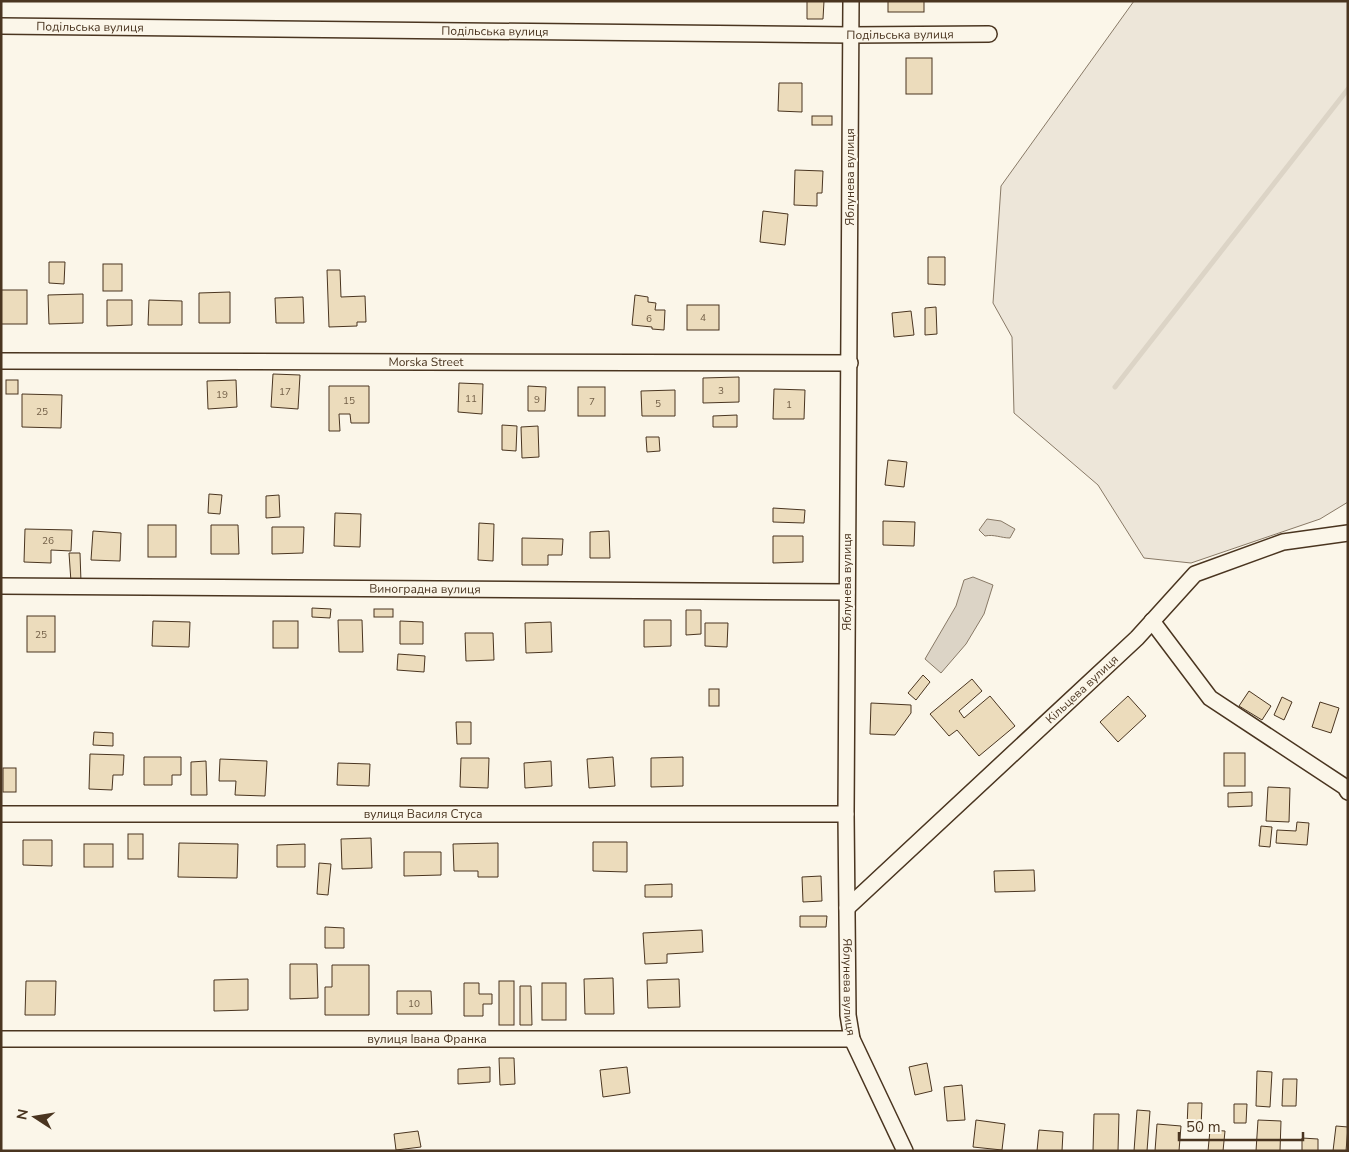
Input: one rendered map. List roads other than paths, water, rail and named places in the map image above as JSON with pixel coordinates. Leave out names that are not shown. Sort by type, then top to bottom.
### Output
[{"type":"street","name":"Яблунева вулиця","points":[[850,1],[850,363],[846,814],[848,1015],[852,1039],[905,1151]]},
{"type":"street","name":"Подільська вулиця","points":[[1,26],[851,35],[989,34]]},
{"type":"street","name":"Morska Street","points":[[1,361],[850,363]]},
{"type":"street","name":"Кільцева вулиця","points":[[847,908],[1137,638],[1195,574],[1283,542],[1348,533]]},
{"type":"street","name":"Виноградна вулиця","points":[[1,586],[847,592]]},
{"type":"street","points":[[1152,621],[1210,698],[1344,787],[1348,792]]},
{"type":"street","name":"вулиця Василя Стуса","points":[[1,814],[846,814]]},
{"type":"street","name":"вулиця Івана Франка","points":[[1,1040],[852,1039]]},
{"type":"waterway","points":[[1115,387],[1348,89]]}]
